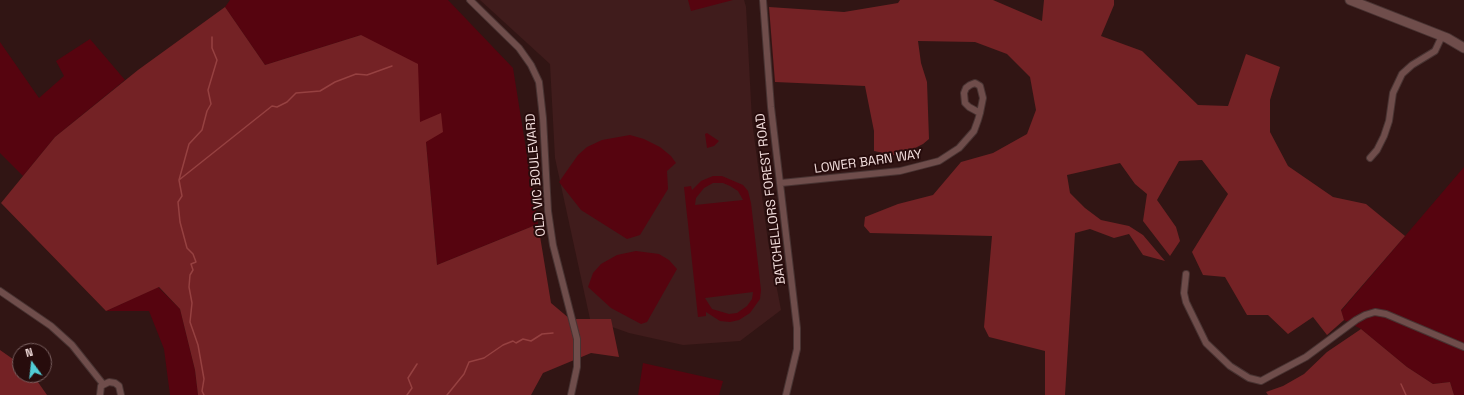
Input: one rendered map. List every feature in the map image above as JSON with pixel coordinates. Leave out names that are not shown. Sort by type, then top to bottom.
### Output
[{"type":"main road","points":[[1350,0],[1442,36],[1464,48]]},
{"type":"street","name":"OLD VIC BOULEVARD","points":[[470,0],[519,48],[531,65],[539,82],[548,211],[553,244],[578,339],[577,367],[571,395]]},
{"type":"street","name":"BATCHELLORS FOREST ROAD","points":[[763,0],[771,107],[797,328],[797,349],[786,395]]},
{"type":"street","points":[[1370,158],[1377,150],[1384,136],[1389,121],[1393,93],[1402,74],[1412,65],[1435,51],[1442,36]]},
{"type":"street","name":"LOWER BARN WAY","points":[[781,184],[900,171],[939,161],[967,140],[974,131],[980,113],[983,98],[982,89],[980,86],[970,84],[964,93],[966,103],[969,107],[980,113]]},
{"type":"street","points":[[1186,274],[1184,293],[1186,302],[1206,343],[1230,366],[1249,378],[1261,381],[1306,357],[1356,320],[1375,312],[1386,314],[1464,347]]},
{"type":"street","points":[[0,291],[51,326],[72,345],[104,384]]},
{"type":"street","points":[[100,395],[100,389],[104,384],[109,382],[115,383],[120,389],[121,395]]},
{"type":"shaded area","points":[[230,0],[448,0],[513,68],[538,224],[437,265],[426,142],[420,122],[361,35],[265,65],[225,7]]},
{"type":"shaded area","points":[[480,0],[744,0],[746,7],[752,121],[768,242],[781,310],[740,341],[683,345],[629,333],[590,319],[555,158],[550,64]]},
{"type":"shaded area","points":[[688,0],[733,0],[691,11]]},
{"type":"shaded area","points":[[900,0],[993,0],[1042,21],[1044,0],[1114,0],[1114,5],[1101,36],[1142,51],[1198,105],[1228,106],[1246,54],[1280,67],[1270,100],[1270,132],[1288,166],[1333,197],[1366,204],[1405,236],[1341,310],[1344,320],[1327,335],[1313,317],[1288,334],[1268,315],[1247,315],[1225,277],[1203,275],[1192,252],[1228,194],[1202,160],[1179,161],[1157,200],[1176,227],[1180,241],[1170,256],[1143,221],[1147,194],[1135,184],[1120,163],[1067,175],[1070,193],[1085,208],[1101,220],[1129,226],[1143,235],[1165,261],[1143,255],[1129,234],[1114,238],[1090,229],[1075,233],[1065,395],[1045,395],[1045,351],[989,337],[984,327],[992,236],[870,233],[864,226],[865,217],[898,204],[933,195],[961,162],[993,153],[1027,134],[1036,110],[1030,77],[1007,54],[975,42],[918,41],[921,63],[927,82],[929,139],[923,144],[899,156],[874,151],[874,131],[865,86],[775,82],[769,7],[844,12],[898,3]]},
{"type":"shaded area","points":[[225,7],[265,65],[361,35],[418,64],[420,122],[441,113],[443,132],[426,142],[437,265],[538,224],[551,303],[570,319],[611,319],[619,357],[591,353],[543,373],[531,395],[198,395],[195,370],[180,309],[159,287],[106,311],[1,203],[55,137],[138,70]]},
{"type":"shaded area","points":[[90,39],[125,80],[55,137],[23,176],[0,153],[0,42],[39,98],[64,76],[56,61]]},
{"type":"shaded area","points":[[707,133],[719,141],[714,146],[707,148],[705,134]]},
{"type":"shaded area","points":[[630,135],[644,139],[660,147],[671,156],[676,163],[667,171],[668,189],[640,235],[627,239],[581,210],[559,182],[578,155],[587,147],[602,140]]},
{"type":"shaded area","points":[[1464,167],[1464,395],[1454,395],[1450,382],[1433,384],[1407,367],[1361,329],[1344,320],[1341,311]]},
{"type":"shaded area","points":[[713,176],[722,176],[743,185],[748,191],[751,203],[761,290],[760,299],[750,313],[739,320],[730,322],[720,321],[706,312],[706,316],[698,317],[684,187],[691,186],[692,190],[701,181]],"holes":[[[713,183],[723,183],[730,186],[738,191],[743,200],[695,205],[696,198],[704,188]],[[753,292],[752,299],[747,306],[737,313],[729,314],[712,309],[705,298]]]},
{"type":"shaded area","points":[[636,251],[659,254],[669,260],[677,269],[647,322],[641,324],[611,308],[588,287],[593,273],[601,264],[617,255]]},
{"type":"shaded area","points":[[158,287],[180,309],[195,370],[198,395],[170,395],[164,349],[149,311],[106,311]]},
{"type":"shaded area","points":[[1361,329],[1407,367],[1433,384],[1450,382],[1454,395],[1268,395],[1266,392],[1283,386],[1304,374],[1327,352]]},
{"type":"shaded area","points":[[0,350],[12,358],[12,383],[39,383],[47,395],[0,395]]},
{"type":"shaded area","points":[[643,363],[723,381],[719,395],[638,395]]},
{"type":"waterway","points":[[179,180],[189,144],[202,130],[207,111],[211,104],[208,90],[217,60],[212,48],[212,37]]},
{"type":"waterway","points":[[204,395],[202,391],[204,379],[198,345],[190,322],[192,303],[189,287],[190,275],[193,270],[191,264],[196,262],[193,254],[187,248],[180,222],[178,202],[182,196],[179,180],[272,106],[277,107],[287,102],[296,93],[320,91],[335,82],[356,74],[367,75],[392,66]]},
{"type":"waterway","points":[[447,395],[464,374],[469,362],[484,358],[503,345],[513,341],[516,343],[523,339],[531,341],[542,334],[553,333]]},
{"type":"waterway","points":[[407,395],[412,388],[408,378],[417,364]]},
{"type":"waterway","points":[[1401,384],[1406,395]]}]
